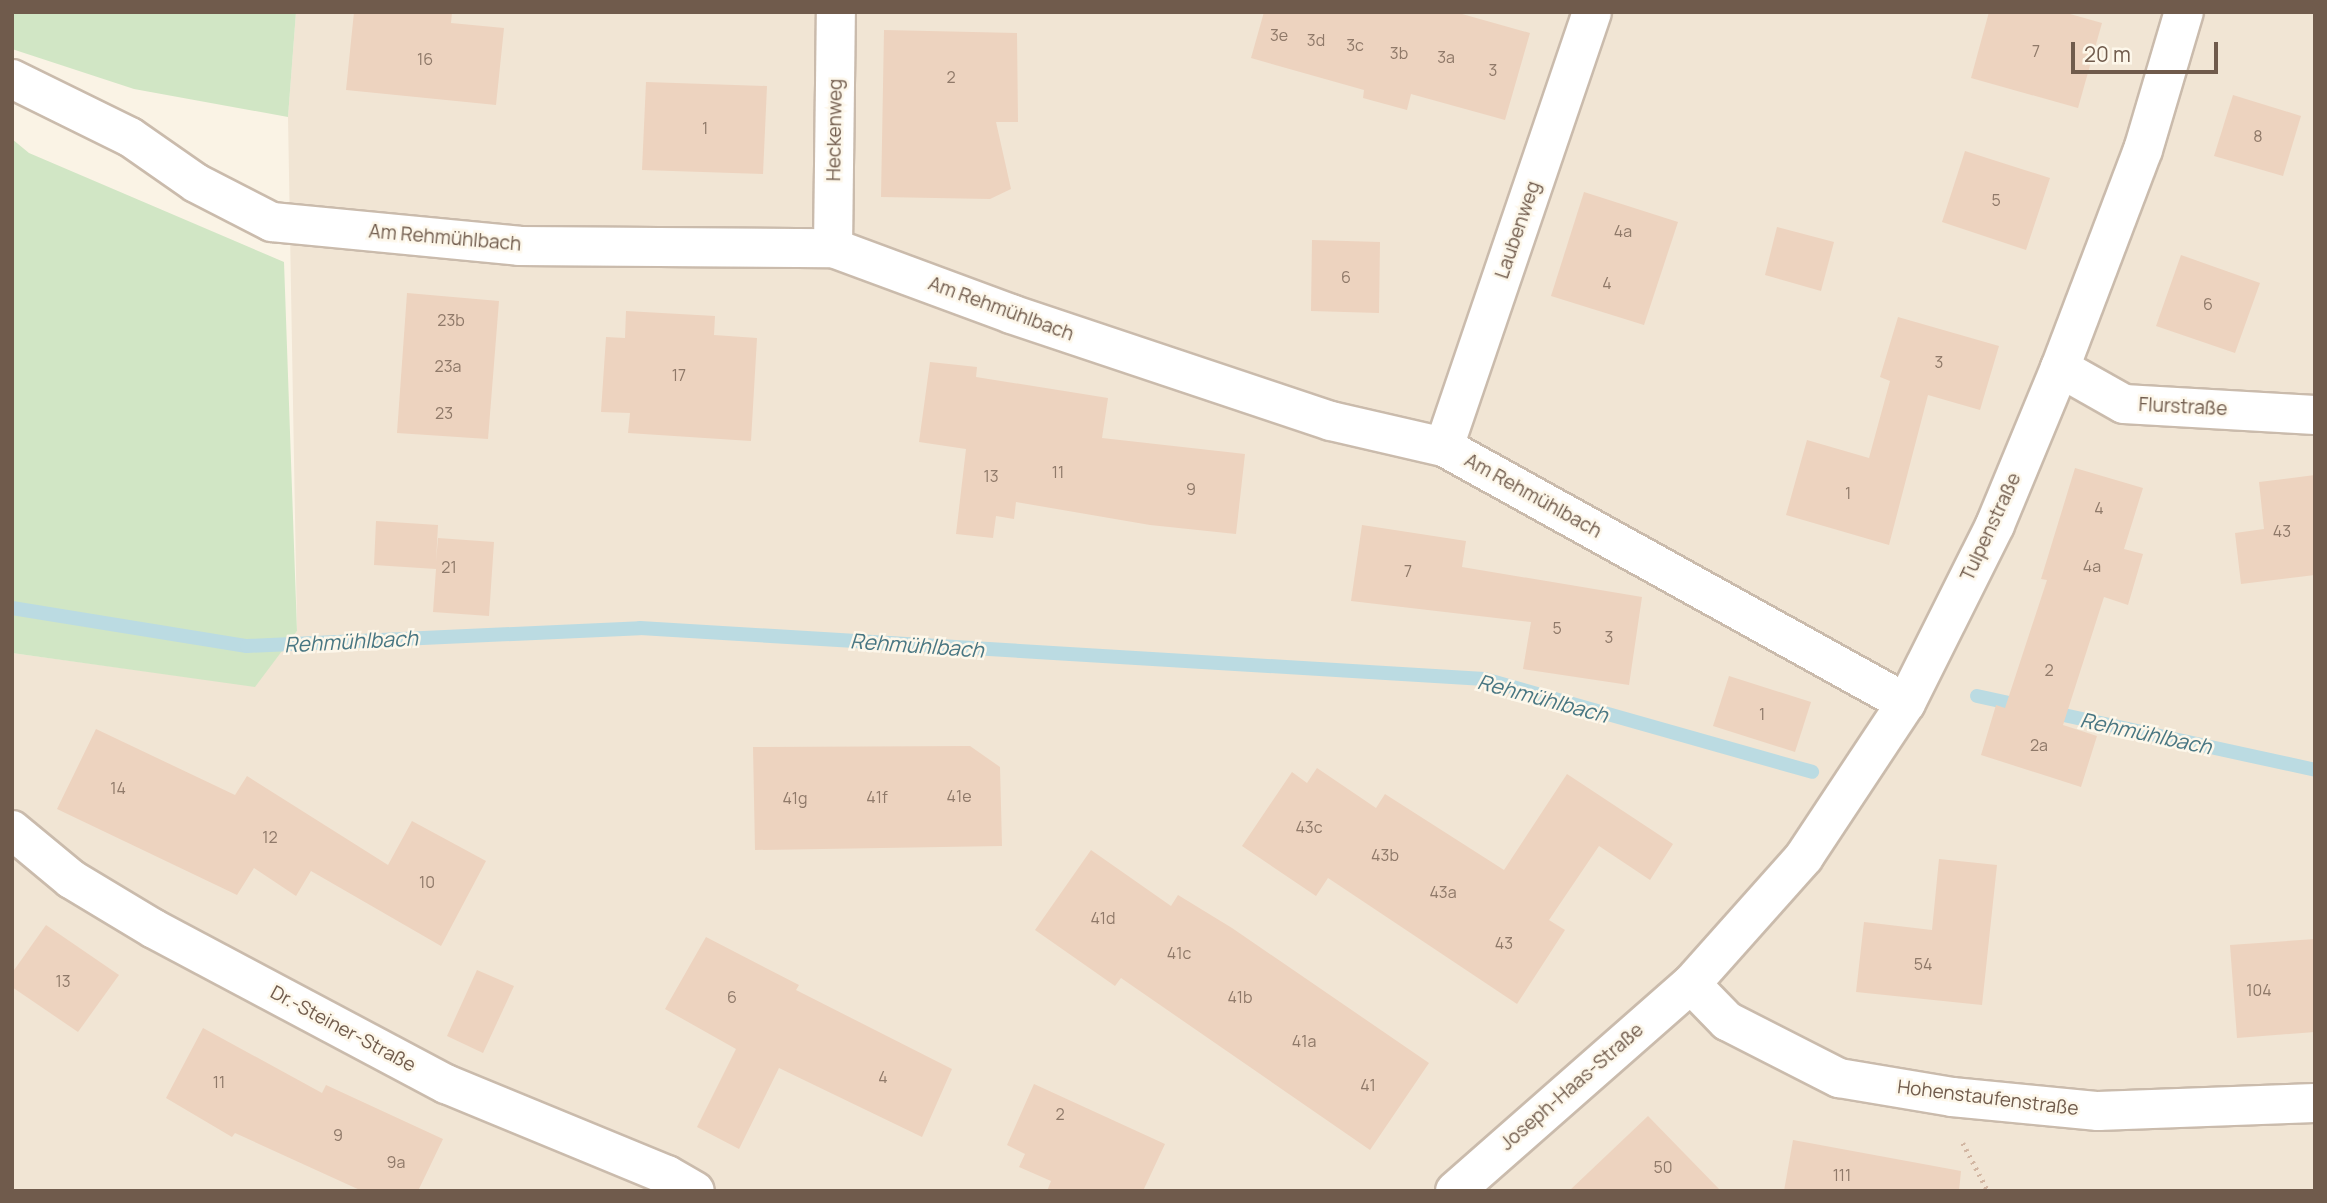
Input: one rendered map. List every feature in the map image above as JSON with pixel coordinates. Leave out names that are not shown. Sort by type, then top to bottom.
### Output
[{"type":"street","name":"Heckenweg","points":[[833,248],[836,12]]},
{"type":"street","name":"Laubenweg","points":[[1444,447],[1592,12]]},
{"type":"street","name":"Tulpenstraße","points":[[1690,984],[1804,857],[1906,703],[1995,525],[2060,368],[2143,150],[2184,12]]},
{"type":"street","name":"Am Rehmühlbach","points":[[12,79],[130,137],[196,183],[272,222],[519,246],[833,248],[1011,314],[1318,417],[1444,447],[1906,703]]},
{"type":"street","name":"Am Rehmühlbach","points":[[12,102],[52,101]]},
{"type":"street","name":"Flurstraße","points":[[2060,368],[2124,404],[2315,415]]},
{"type":"street","name":"Dr.-Steiner-Straße","points":[[12,830],[71,879],[154,929],[446,1084],[667,1175],[695,1191]]},
{"type":"street","name":"Hohenstaufenstraße","points":[[1690,984],[1727,1021],[1839,1078],[1952,1097],[2098,1111],[2315,1103]]},
{"type":"street","name":"Joseph-Haas-Straße","points":[[1455,1191],[1690,984]]},
{"type":"shaded area","points":[[296,12],[2315,12],[2315,1191],[12,1191],[12,653],[254,686],[297,631],[288,117]]},
{"type":"green space","points":[[12,12],[296,12],[288,117],[134,89],[12,49]]},
{"type":"green space","points":[[12,139],[29,153],[284,262],[297,631],[255,687],[12,653]]},
{"type":"building","points":[[354,12],[452,12],[451,23],[504,28],[496,105],[346,90]]},
{"type":"building","points":[[1264,12],[1455,12],[1530,33],[1505,120],[1411,94],[1407,110],[1363,98],[1364,90],[1251,58]]},
{"type":"building","points":[[1989,12],[2063,12],[2102,23],[2078,108],[1971,78]]},
{"type":"building","points":[[884,30],[1017,33],[1018,122],[996,122],[1011,189],[990,199],[881,197]]},
{"type":"building","points":[[646,82],[767,86],[763,174],[642,170]]},
{"type":"building","points":[[2233,95],[2301,116],[2283,176],[2214,156]]},
{"type":"building","points":[[1965,151],[2050,178],[2026,250],[1942,222]]},
{"type":"building","points":[[1584,192],[1678,222],[1644,325],[1551,296]]},
{"type":"building","points":[[1777,227],[1834,242],[1821,291],[1765,275]]},
{"type":"building","points":[[1312,240],[1380,242],[1379,313],[1311,311]]},
{"type":"building","points":[[2181,255],[2260,283],[2235,353],[2156,326]]},
{"type":"building","points":[[407,293],[499,301],[488,439],[397,433]]},
{"type":"building","points":[[626,311],[715,316],[714,335],[757,338],[751,441],[628,433],[630,413],[601,412],[606,337],[625,338]]},
{"type":"building","points":[[1898,317],[1999,346],[1980,410],[1928,395],[1889,545],[1786,515],[1807,440],[1869,458],[1890,381],[1880,377]]},
{"type":"building","points":[[930,362],[977,367],[976,377],[1108,398],[1102,438],[1245,454],[1236,534],[1150,525],[1016,502],[1014,519],[996,516],[993,538],[956,534],[966,449],[919,442]]},
{"type":"building","points":[[2075,468],[2143,488],[2124,549],[2143,554],[2128,605],[2104,597],[2063,725],[2097,736],[2081,787],[1981,755],[1996,705],[2005,708],[2047,580],[2041,579]]},
{"type":"building","points":[[2315,475],[2315,575],[2241,584],[2235,533],[2264,529],[2259,482]]},
{"type":"building","points":[[376,521],[438,525],[436,562],[438,538],[494,542],[489,616],[433,612],[436,569],[374,565]]},
{"type":"building","points":[[1362,525],[1466,541],[1462,567],[1642,597],[1629,685],[1523,669],[1531,622],[1351,601]]},
{"type":"building","points":[[1729,676],[1811,702],[1795,752],[1713,726]]},
{"type":"building","points":[[96,729],[235,795],[247,776],[388,865],[412,821],[486,861],[441,946],[311,871],[296,896],[254,868],[237,895],[57,809]]},
{"type":"building","points":[[970,746],[1000,767],[1002,846],[755,850],[753,747]]},
{"type":"building","points":[[1317,768],[1376,808],[1385,794],[1504,870],[1567,774],[1673,844],[1650,880],[1599,846],[1549,920],[1565,930],[1517,1004],[1328,878],[1316,896],[1242,846],[1292,772],[1307,783]]},
{"type":"building","points":[[1091,850],[1171,906],[1178,895],[1232,928],[1429,1063],[1370,1150],[1121,978],[1115,986],[1035,930]]},
{"type":"building","points":[[1939,859],[1997,865],[1982,1005],[1856,992],[1864,922],[1932,930]]},
{"type":"building","points":[[46,925],[119,975],[78,1032],[12,987],[12,973]]},
{"type":"building","points":[[706,937],[799,985],[796,990],[952,1069],[922,1137],[779,1068],[739,1149],[697,1127],[736,1049],[665,1009]]},
{"type":"building","points":[[2315,939],[2315,1032],[2237,1038],[2230,945]]},
{"type":"building","points":[[477,970],[514,986],[483,1053],[447,1036]]},
{"type":"building","points":[[203,1028],[322,1093],[326,1085],[443,1139],[418,1191],[362,1191],[235,1133],[232,1137],[166,1098]]},
{"type":"building","points":[[1034,1084],[1165,1144],[1143,1191],[1047,1191],[1051,1181],[1019,1167],[1025,1154],[1007,1145]]},
{"type":"building","points":[[1648,1116],[1721,1191],[1569,1191]]},
{"type":"building","points":[[1793,1140],[1961,1171],[1959,1191],[1784,1191]]},
{"type":"waterway","name":"Rehmühlbach","points":[[12,608],[247,646],[640,628],[1484,679],[1812,772]]},
{"type":"waterway","name":"Rehmühlbach","points":[[1977,696],[2023,706]]},
{"type":"waterway","name":"Rehmühlbach","points":[[2050,712],[2315,770]]}]
